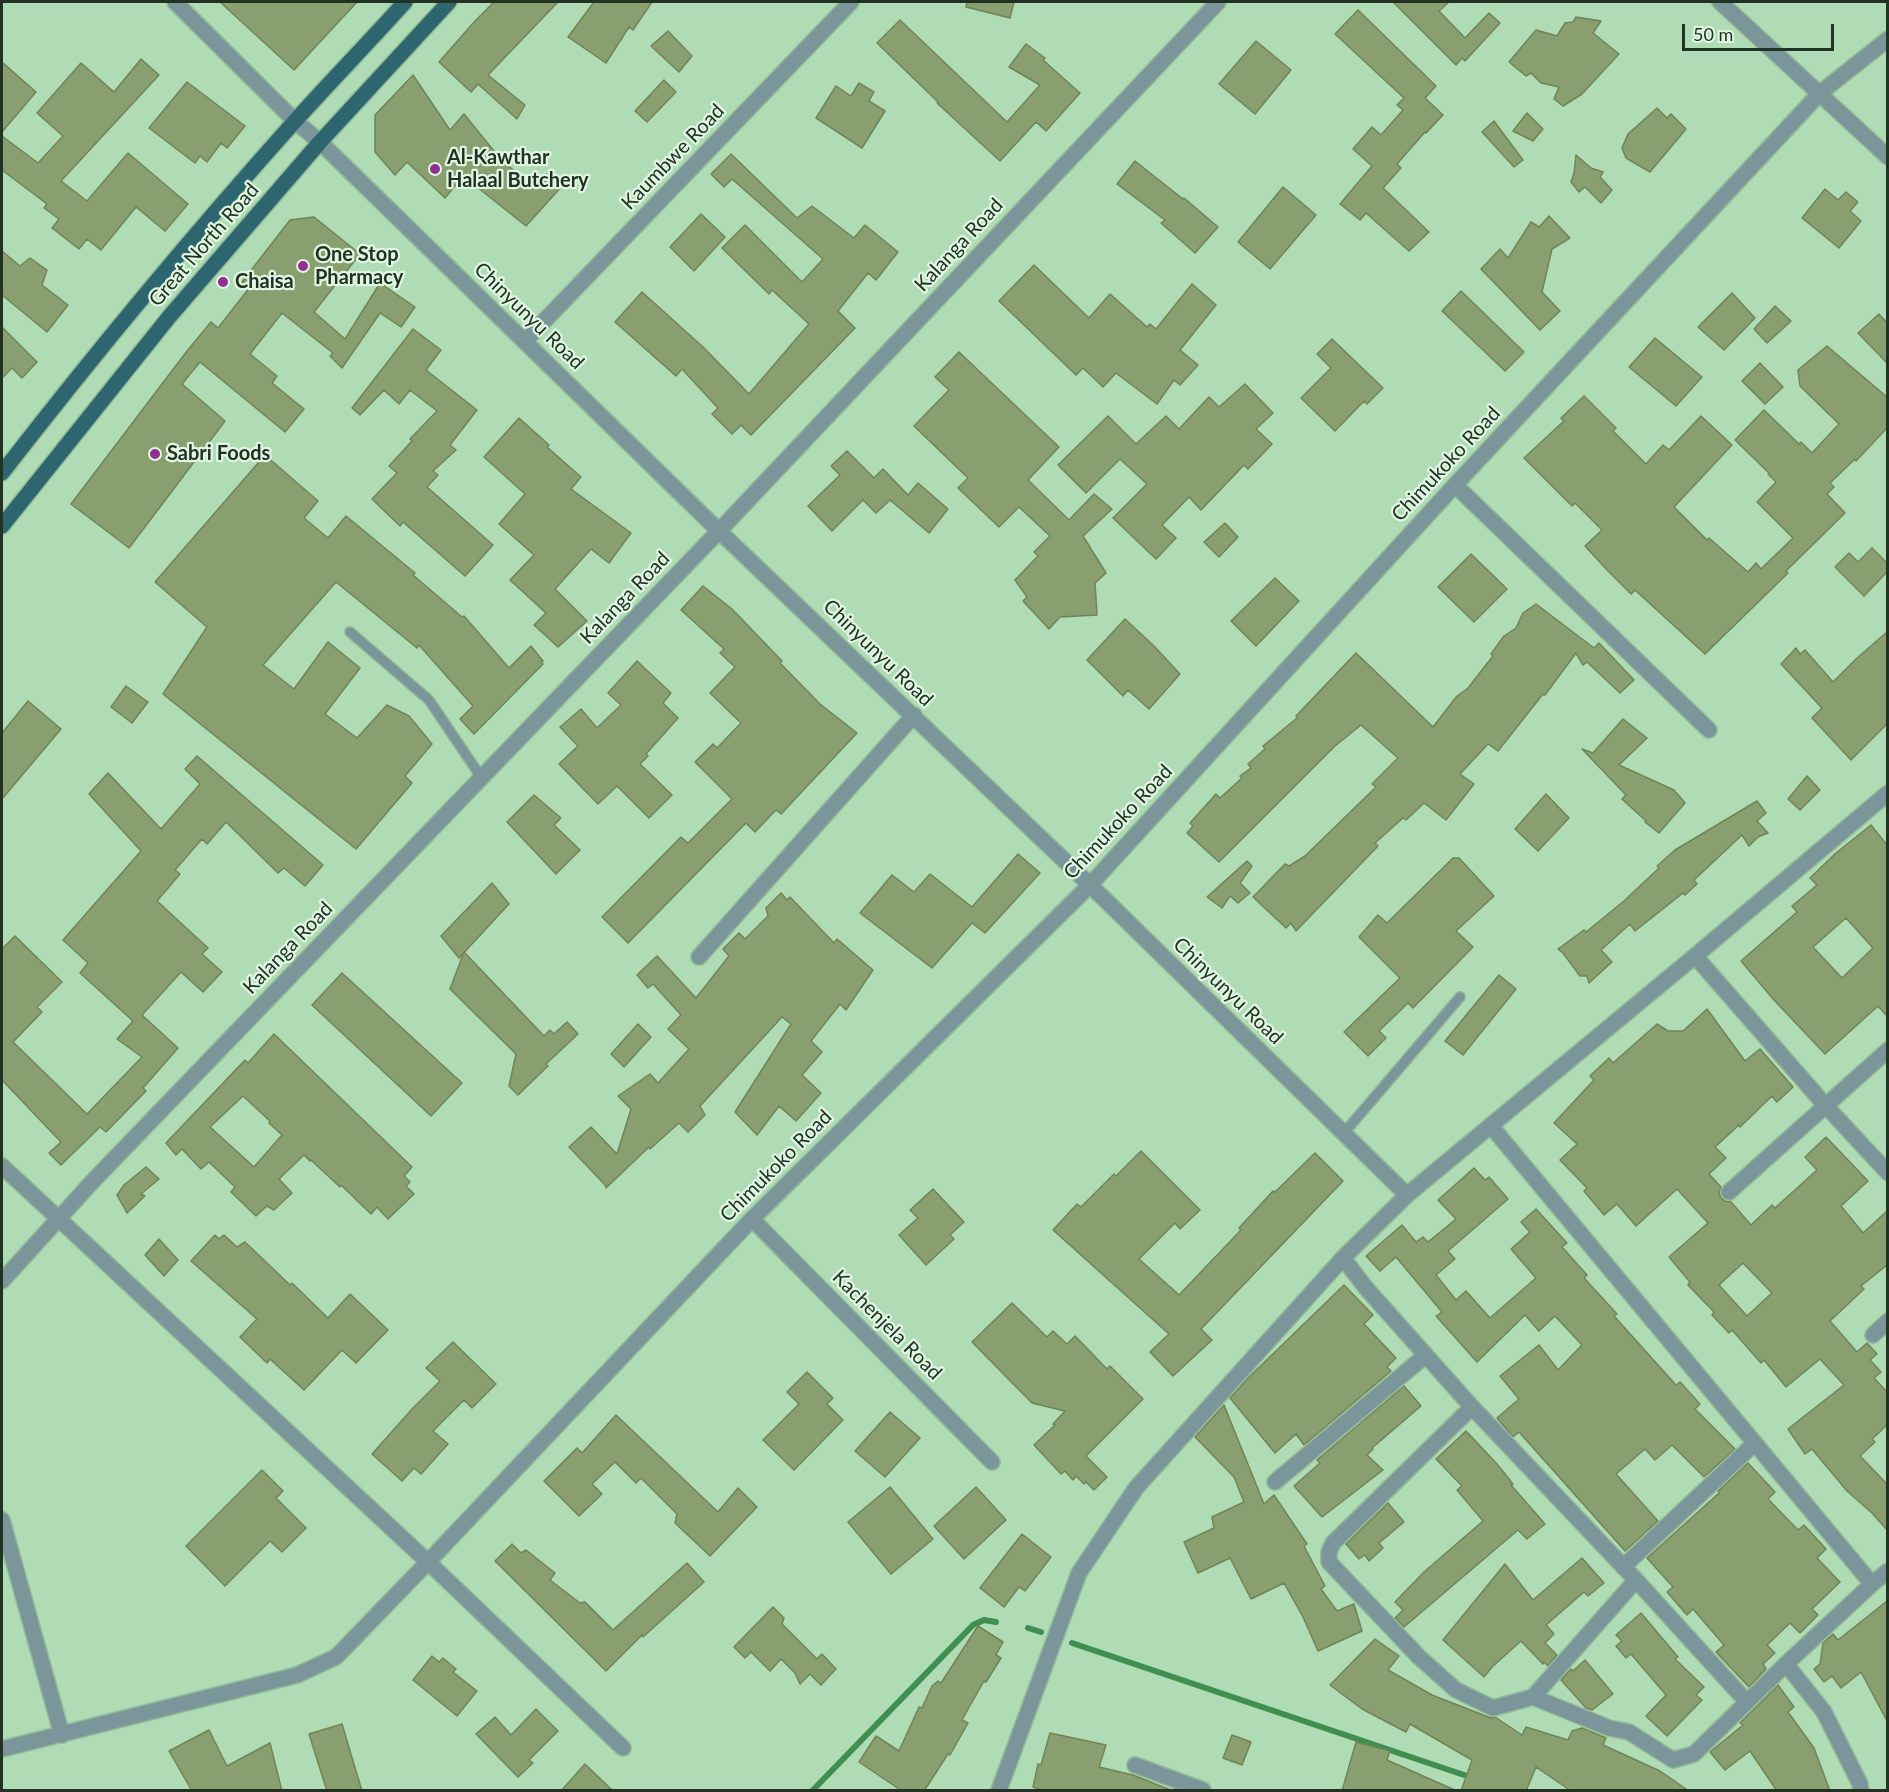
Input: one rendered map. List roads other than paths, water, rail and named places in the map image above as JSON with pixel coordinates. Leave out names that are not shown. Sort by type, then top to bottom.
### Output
[{"type":"main road","name":"Great North Road","points":[[2,473],[143,299],[295,121],[405,2]]},
{"type":"main road","name":"Great North Road","points":[[2,526],[169,317],[320,142],[449,2]]},
{"type":"street","name":"Chinyunyu Road","points":[[175,2],[719,531],[1090,885],[1407,1195]]},
{"type":"street","name":"Kaumbwe Road","points":[[525,341],[851,2]]},
{"type":"street","name":"Kalanga Road","points":[[2,1281],[92,1182],[719,531],[1218,2]]},
{"type":"street","points":[[1720,2],[1887,157]]},
{"type":"street","name":"Chimukoko Road","points":[[2,1749],[297,1675],[336,1657],[752,1219],[1090,885],[1455,485],[1820,93],[1887,39]]},
{"type":"street","points":[[1455,485],[1709,730]]},
{"type":"street","points":[[699,957],[914,715]]},
{"type":"street","points":[[999,1791],[1079,1573],[1136,1488],[1343,1258],[1407,1195],[1887,793]]},
{"type":"street","points":[[1695,956],[1825,1106],[1887,1173]]},
{"type":"street","points":[[1729,1192],[1887,1050]]},
{"type":"street","points":[[1491,1126],[1872,1584]]},
{"type":"street","points":[[2,1166],[428,1562],[623,1748]]},
{"type":"street","name":"Kachenjela Road","points":[[752,1219],[992,1462]]},
{"type":"street","points":[[1343,1258],[1366,1288],[1472,1407],[1636,1580],[1747,1702]]},
{"type":"street","points":[[1873,1335],[1887,1321]]},
{"type":"street","points":[[1275,1482],[1426,1355]]},
{"type":"street","points":[[1472,1407],[1333,1543],[1329,1552],[1329,1562],[1419,1657],[1456,1690],[1493,1708],[1533,1696],[1636,1580]]},
{"type":"street","points":[[1623,1567],[1755,1443]]},
{"type":"street","points":[[2,1520],[62,1735]]},
{"type":"street","points":[[1533,1696],[1609,1728],[1629,1732],[1673,1761],[1694,1754],[1786,1664],[1887,1571]]},
{"type":"street","points":[[1786,1664],[1824,1712],[1860,1784],[1861,1791]]},
{"type":"street","points":[[1135,1765],[1203,1791]]},
{"type":"lane","points":[[350,632],[429,700],[481,777]]},
{"type":"lane","points":[[1344,1133],[1460,997]]},
{"type":"waterway","points":[[813,1790],[973,1625],[984,1620],[996,1622]]},
{"type":"waterway","points":[[1028,1628],[1041,1632]]},
{"type":"waterway","points":[[1072,1643],[1473,1778]]},
{"type":"place","name":"Al-Kawthar Halaal Butchery","points":[[435,169]]},
{"type":"place","name":"One Stop Pharmacy","points":[[303,266]]},
{"type":"place","name":"Chaisa","points":[[223,282]]},
{"type":"place","name":"Sabri Foods","points":[[155,454]]}]
